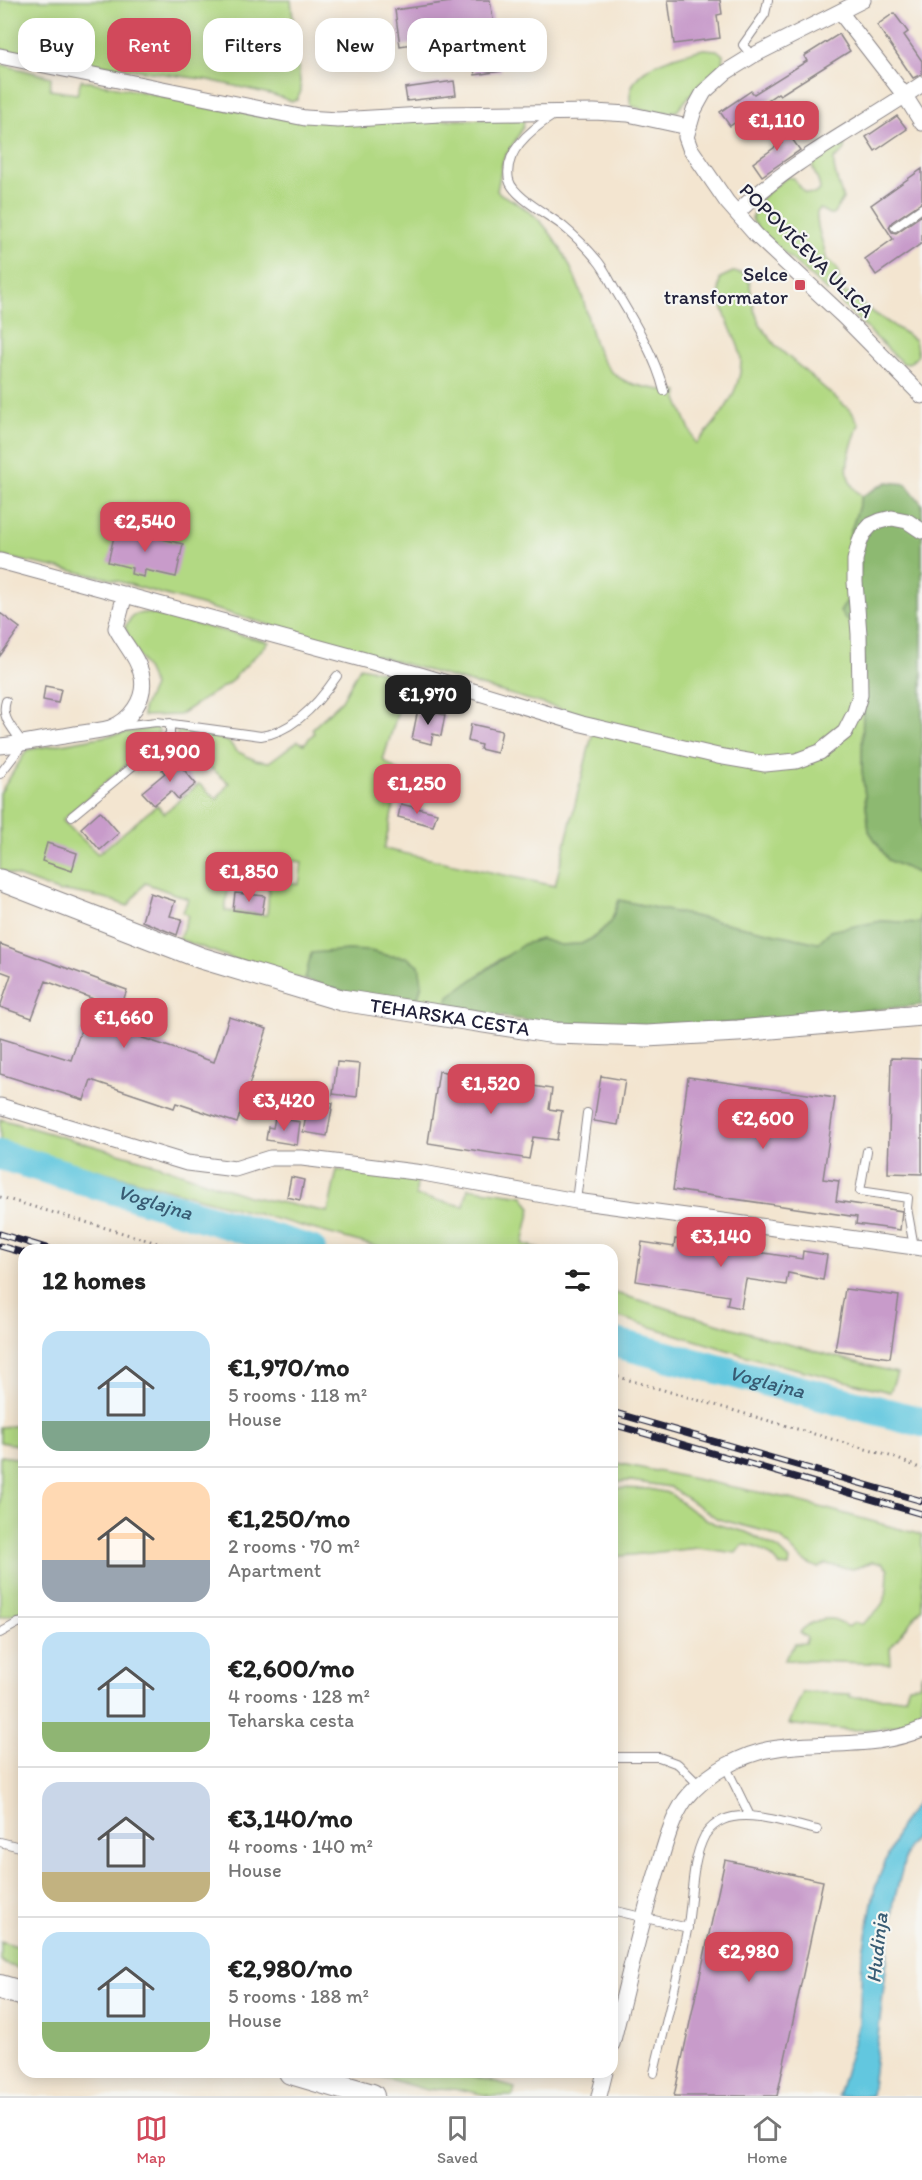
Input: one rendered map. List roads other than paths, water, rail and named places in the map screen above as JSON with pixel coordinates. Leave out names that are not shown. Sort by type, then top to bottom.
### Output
[{"type":"main road","points":[[0,1987],[18,1992]]},
{"type":"main road","points":[[311,2078],[372,2096]]},
{"type":"street","points":[[0,56],[305,118],[338,120],[440,114],[628,114],[688,127],[704,92],[726,72],[752,56],[863,0]]},
{"type":"street","points":[[840,12],[922,123]]},
{"type":"street","points":[[738,212],[761,189],[821,147],[922,84]]},
{"type":"street","name":"POPOVIČEVA ULICA","points":[[688,127],[686,137],[690,148],[727,202],[756,235],[844,317],[922,396]]},
{"type":"street","points":[[0,561],[420,675],[582,724],[717,756],[765,764],[796,761],[820,752],[845,732],[860,695],[855,582],[855,560],[859,544],[863,534],[871,525],[886,519],[907,521],[922,531]]},
{"type":"street","points":[[0,746],[111,728],[126,719],[135,709],[141,697],[142,677],[116,628],[125,594]]},
{"type":"street","name":"TEHARSKA CESTA","points":[[0,880],[201,958],[341,1000],[555,1033],[646,1036],[922,1015]]},
{"type":"street","points":[[0,1106],[187,1163],[219,1168],[236,1169],[270,1158],[302,1158],[423,1173],[576,1201],[918,1248]]},
{"type":"street","points":[[618,2020],[644,1917],[671,1828],[685,1801],[699,1785],[726,1767],[752,1754],[778,1748],[876,1742],[908,1735],[922,1729]]},
{"type":"street","points":[[599,2096],[604,2078]]},
{"type":"lane","points":[[752,56],[743,45],[765,14],[768,0]]},
{"type":"lane","points":[[557,113],[532,129],[521,142],[513,155],[509,181],[517,192],[564,227],[598,261],[629,312],[660,375],[664,391]]},
{"type":"lane","points":[[895,227],[922,208]]},
{"type":"lane","points":[[111,728],[157,722],[261,735],[274,734],[294,722],[322,697],[337,676]]},
{"type":"lane","points":[[0,774],[23,744],[4,720],[2,711],[6,701]]},
{"type":"lane","points":[[72,816],[163,741],[170,734],[170,723]]},
{"type":"lane","points":[[576,1201],[587,1113]]},
{"type":"lane","points":[[867,1151],[860,1191],[908,1198],[907,1208],[918,1248]]},
{"type":"lane","points":[[0,1633],[18,1623]]},
{"type":"lane","points":[[618,1756],[658,1757],[678,1764],[699,1785]]},
{"type":"lane","points":[[726,1767],[750,1816]]},
{"type":"lane","points":[[654,2073],[688,1928],[697,1859],[705,1835],[722,1821],[750,1816],[817,1830]]},
{"type":"lane","points":[[0,1842],[18,1846]]},
{"type":"lane","points":[[618,1911],[688,1928]]},
{"type":"water","name":"Hudinja","points":[[922,1795],[922,1828],[908,1847],[894,1901],[871,2096],[838,2096],[859,2023],[862,1957],[875,1887],[900,1826]]},
{"type":"waterway","name":"Voglajna","points":[[0,1155],[291,1244]]},
{"type":"waterway","name":"Voglajna","points":[[618,1344],[922,1422]]},
{"type":"railway","points":[[0,1234],[33,1244]]},
{"type":"railway","points":[[0,1246],[18,1251]]},
{"type":"railway","points":[[618,1414],[922,1501]]},
{"type":"railway","points":[[618,1426],[922,1514]]},
{"type":"place","name":"Selce transformator","points":[[800,285]]}]
